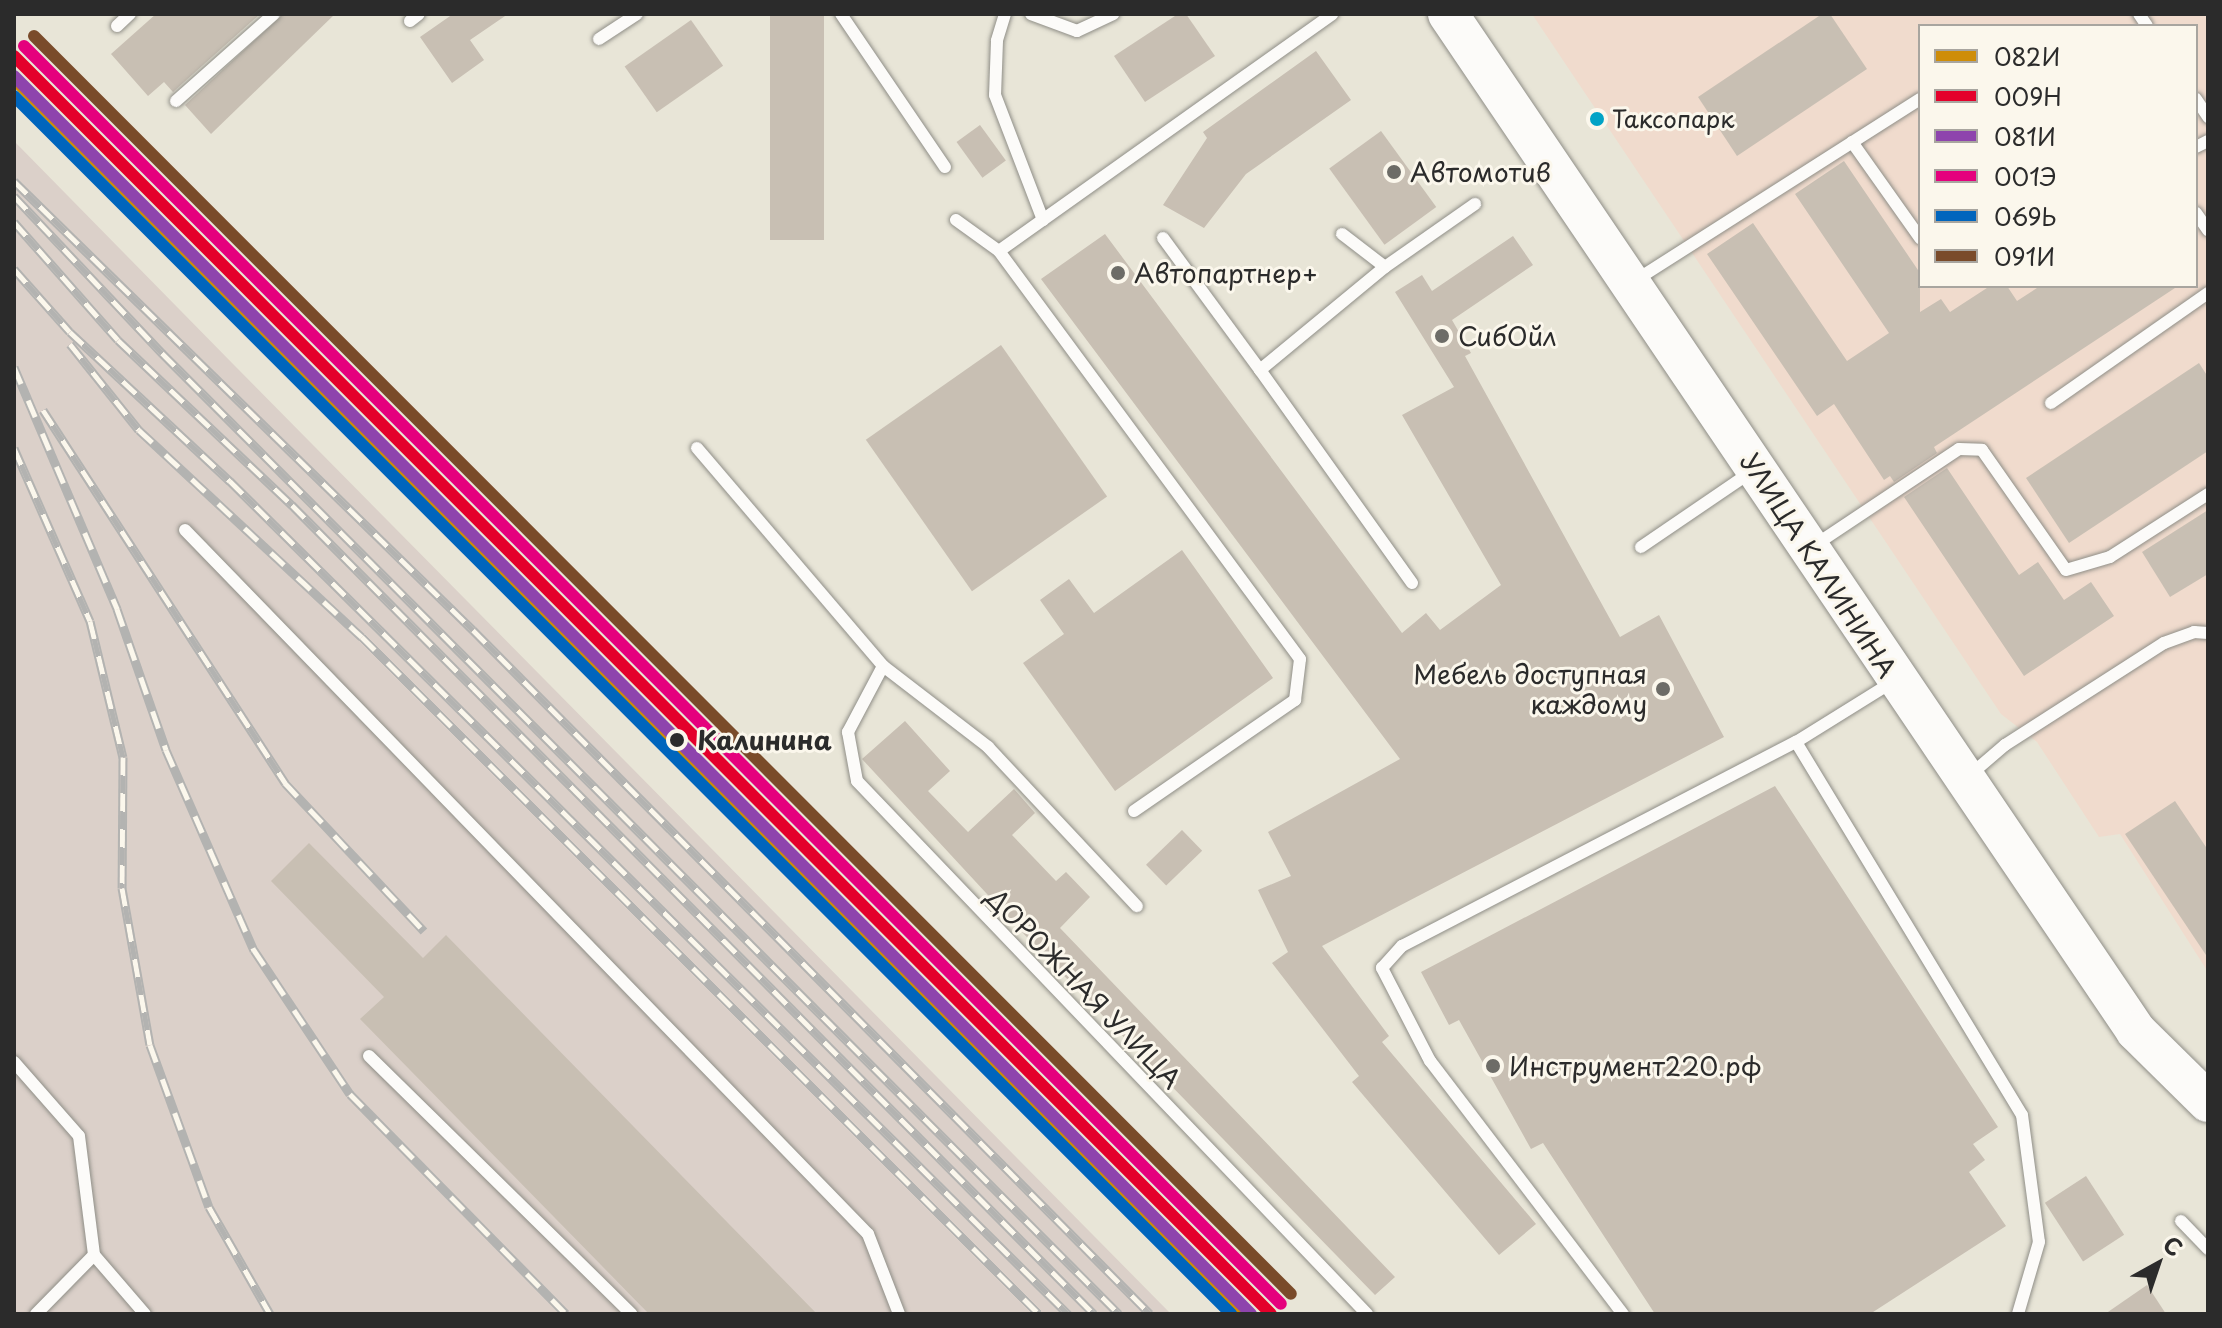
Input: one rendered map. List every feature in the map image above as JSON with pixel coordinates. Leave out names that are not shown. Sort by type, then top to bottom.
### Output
[{"type":"main road","name":"УЛИЦА КАЛИНИНА","points":[[1448,14],[1757,468],[1894,681],[2136,1031],[2208,1102]]},
{"type":"lane","points":[[117,26],[130,14]]},
{"type":"lane","points":[[176,101],[274,14]]},
{"type":"lane","points":[[599,39],[637,14]]},
{"type":"lane","points":[[841,14],[945,167]]},
{"type":"lane","points":[[1005,14],[997,41],[995,95],[1043,220]]},
{"type":"lane","points":[[1031,14],[1077,31],[1113,14]]},
{"type":"lane","points":[[999,251],[1332,14]]},
{"type":"lane","points":[[1629,284],[1918,100]]},
{"type":"lane","points":[[1852,142],[1918,235]]},
{"type":"lane","points":[[1260,370],[1385,267],[1475,204]]},
{"type":"lane","points":[[956,220],[999,251],[1300,659],[1295,700],[1134,811]]},
{"type":"lane","points":[[1342,234],[1385,267]]},
{"type":"lane","points":[[1163,238],[1412,583]]},
{"type":"lane","points":[[2051,403],[2208,293]]},
{"type":"lane","points":[[697,448],[883,666],[988,747],[1137,906]]},
{"type":"lane","points":[[1809,549],[1959,449],[1982,450],[2066,570],[2110,557],[2208,494]]},
{"type":"lane","points":[[1641,547],[1757,468]]},
{"type":"lane","points":[[185,530],[868,1234],[899,1314]]},
{"type":"lane","points":[[1962,781],[2005,745],[2164,643],[2208,633]]},
{"type":"lane","name":"ДОРОЖНАЯ УЛИЦА","points":[[883,666],[848,732],[857,781],[1367,1314]]},
{"type":"lane","points":[[1623,1314],[1430,1061],[1382,968],[1402,946],[1796,742],[1894,681]]},
{"type":"lane","points":[[1796,742],[2022,1115],[2039,1242],[2018,1314]]},
{"type":"lane","points":[[369,1056],[632,1314]]},
{"type":"lane","points":[[14,1062],[79,1136],[94,1255],[145,1314]]},
{"type":"lane","points":[[2181,1221],[2208,1249]]},
{"type":"lane","points":[[36,1314],[94,1255]]},
{"type":"shaded area","points":[[1532,14],[2208,14],[2208,972],[2120,834],[2099,837],[2037,742],[2001,714]]},
{"type":"shaded area","points":[[14,141],[235,366],[1171,1314],[14,1314]]},
{"type":"building","points":[[156,14],[260,14],[173,92],[164,82],[148,96],[111,54]]},
{"type":"building","points":[[283,14],[335,14],[211,134],[185,105]]},
{"type":"building","points":[[453,14],[508,14],[470,40],[484,60],[452,83],[420,37]]},
{"type":"building","points":[[770,14],[824,14],[824,240],[770,240]]},
{"type":"building","points":[[1178,14],[1186,14],[1215,56],[1145,102],[1114,56]]},
{"type":"building","points":[[1822,14],[1830,14],[1867,69],[1737,156],[1698,97]]},
{"type":"building","points":[[691,20],[723,66],[657,112],[625,66]]},
{"type":"building","points":[[1316,51],[1351,100],[1246,174],[1204,228],[1163,205],[1207,138],[1203,132]]},
{"type":"building","points":[[980,125],[1006,161],[982,178],[957,142]]},
{"type":"building","points":[[1381,131],[1436,207],[1384,245],[1329,169]]},
{"type":"building","points":[[1844,161],[1918,270],[1920,312],[1941,299],[1950,312],[1987,288],[2008,288],[2017,301],[2037,288],[2175,288],[1934,447],[1937,453],[1894,482],[1890,476],[1884,480],[1834,404],[1817,416],[1707,254],[1753,223],[1847,361],[1889,333],[1795,194]]},
{"type":"building","points":[[1105,234],[1402,633],[1426,613],[1440,630],[1501,585],[1402,415],[1454,387],[1395,292],[1422,275],[1432,291],[1513,236],[1533,265],[1452,320],[1471,353],[1465,356],[1620,637],[1659,615],[1724,737],[1322,946],[1389,1036],[1382,1042],[1536,1224],[1499,1255],[1352,1082],[1359,1076],[1272,963],[1288,952],[1258,890],[1291,876],[1268,832],[1400,759],[1041,279]]},
{"type":"building","points":[[1001,345],[1107,497],[972,591],[866,440]]},
{"type":"building","points":[[2199,363],[2208,377],[2208,451],[2069,543],[2026,478]]},
{"type":"building","points":[[1947,468],[2019,575],[2038,562],[2064,600],[2091,582],[2114,616],[2024,676],[1904,497]]},
{"type":"building","points":[[2208,510],[2208,574],[2170,597],[2142,552]]},
{"type":"building","points":[[1182,550],[1273,678],[1115,791],[1023,663],[1064,634],[1040,600],[1069,579],[1094,613]]},
{"type":"building","points":[[905,721],[950,771],[928,791],[968,832],[1014,789],[1035,813],[1012,835],[1056,881],[1066,872],[1090,897],[1060,928],[1395,1277],[1375,1295],[1036,947],[862,759]]},
{"type":"building","points":[[1775,786],[1998,1127],[1973,1144],[1985,1160],[1969,1172],[2006,1226],[1870,1314],[1655,1314],[1543,1143],[1531,1149],[1459,1020],[1449,1025],[1421,972]]},
{"type":"building","points":[[2175,801],[2208,850],[2208,958],[2125,834]]},
{"type":"building","points":[[1182,830],[1202,851],[1166,886],[1146,865]]},
{"type":"building","points":[[309,843],[423,958],[446,935],[817,1314],[649,1314],[360,1019],[384,997],[271,881]]},
{"type":"building","points":[[2086,1176],[2124,1235],[2083,1261],[2045,1203]]},
{"type":"building","points":[[2147,1285],[2166,1314],[2105,1314]]},
{"type":"railway","points":[[14,181],[473,630],[1150,1314]]},
{"type":"railway","points":[[14,196],[162,353],[1119,1314]]},
{"type":"railway","points":[[14,222],[118,340],[292,505],[1094,1314]]},
{"type":"railway","points":[[14,269],[70,332],[230,481],[1068,1314]]},
{"type":"railway","points":[[70,344],[139,430],[362,637],[1039,1314]]},
{"type":"railway","points":[[14,367],[117,609],[166,750],[254,950],[350,1094],[566,1314]]},
{"type":"railway","points":[[43,410],[285,783],[424,931]]},
{"type":"railway","points":[[14,448],[90,621],[123,757],[122,888],[150,1045],[209,1207],[270,1314]]},
{"type":"transit line","name":"091И","points":[[34,36],[1291,1294]]},
{"type":"transit line","name":"001Э","points":[[24,46],[1281,1304]]},
{"type":"transit line","name":"009Н","points":[[14,56],[1271,1314]]},
{"type":"transit line","name":"081И","points":[[14,76],[1251,1314]]},
{"type":"transit line","name":"082И","points":[[14,79],[1245,1314]]},
{"type":"transit line","name":"069Ь","points":[[14,96],[1231,1314]]},
{"type":"place","name":"Таксопарк","points":[[1597,119]]},
{"type":"place","name":"Автомотив","points":[[1394,172]]},
{"type":"place","name":"Автопартнер+","points":[[1118,273]]},
{"type":"place","name":"СибОйл","points":[[1442,336]]},
{"type":"place","name":"Мебель доступная каждому","points":[[1663,689]]},
{"type":"place","name":"Калинина","points":[[677,740]]},
{"type":"place","name":"Инструмент220.рф","points":[[1493,1066]]}]
